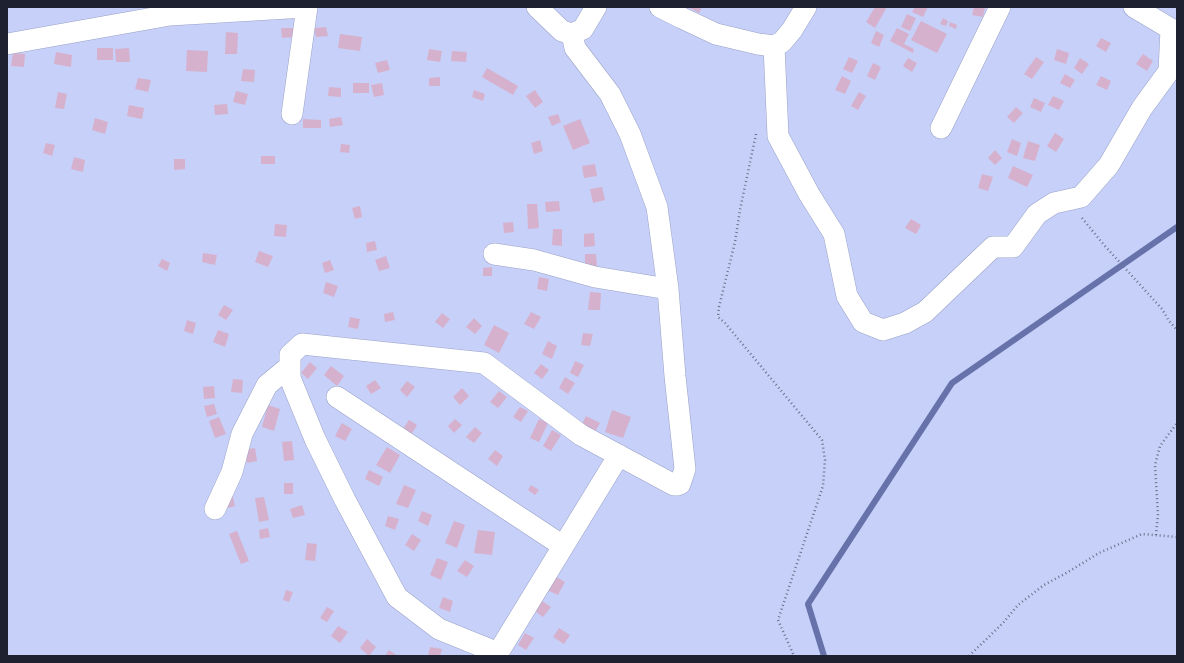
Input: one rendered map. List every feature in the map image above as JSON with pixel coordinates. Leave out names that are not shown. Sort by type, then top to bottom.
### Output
[{"type":"street","points":[[7,44],[170,15],[306,7],[292,114]]},
{"type":"street","points":[[537,7],[562,31],[572,34],[583,29],[596,7]]},
{"type":"street","points":[[660,7],[716,34],[758,44],[774,46],[782,42],[792,30],[806,7]]},
{"type":"street","points":[[941,128],[1000,7]]},
{"type":"street","points":[[774,46],[778,136],[809,194],[834,234],[847,296],[863,322],[883,330],[905,323],[925,312],[993,247],[1013,247],[1037,214],[1054,203],[1081,197],[1109,165],[1142,108],[1168,71],[1170,29],[1134,7]]},
{"type":"street","points":[[572,34],[575,48],[610,94],[630,134],[657,208],[668,289],[675,376],[685,469],[680,484],[674,485],[619,455],[580,435],[484,363],[302,344],[290,355],[290,378],[315,439],[345,500],[397,597],[439,629],[496,654],[619,455]]},
{"type":"street","points":[[494,254],[534,260],[595,277],[668,289]]},
{"type":"street","points":[[215,509],[232,472],[242,434],[267,385],[290,366]]},
{"type":"street","points":[[337,398],[563,546]]},
{"type":"path","points":[[756,132],[735,242],[719,307],[718,317],[725,323],[822,440],[826,460],[822,486],[778,620],[794,656]]},
{"type":"path","points":[[1068,200],[1104,245],[1162,309],[1169,321],[1177,330]]},
{"type":"path","points":[[1156,535],[1158,514],[1155,465],[1160,446],[1177,422]]},
{"type":"path","points":[[969,656],[1003,623],[1018,605],[1044,585],[1099,553],[1142,534],[1177,537]]},
{"type":"building","points":[[702,7],[699,13],[690,8]]},
{"type":"building","points":[[875,7],[887,7],[875,28],[866,22]]},
{"type":"building","points":[[915,7],[928,7],[923,17],[912,12]]},
{"type":"building","points":[[974,7],[985,7],[983,17],[972,15]]},
{"type":"building","points":[[907,14],[916,18],[910,31],[901,27]]},
{"type":"building","points":[[943,18],[948,21],[946,26],[940,24]]},
{"type":"building","points":[[921,21],[947,34],[937,53],[911,40]]},
{"type":"building","points":[[950,22],[957,25],[956,29],[949,26]]},
{"type":"building","points":[[326,27],[328,36],[316,37],[314,28]]},
{"type":"building","points":[[281,28],[294,28],[295,37],[282,38]]},
{"type":"building","points":[[897,28],[909,34],[904,44],[914,49],[913,53],[890,41]]},
{"type":"building","points":[[876,31],[884,35],[879,47],[871,43]]},
{"type":"building","points":[[226,32],[238,33],[237,54],[225,54]]},
{"type":"building","points":[[340,34],[362,37],[360,51],[338,48]]},
{"type":"building","points":[[1101,38],[1111,43],[1106,52],[1096,46]]},
{"type":"building","points":[[97,48],[113,48],[113,60],[97,60]]},
{"type":"building","points":[[129,48],[130,62],[116,62],[115,49]]},
{"type":"building","points":[[429,49],[442,51],[440,62],[427,60]]},
{"type":"building","points":[[1057,49],[1069,53],[1066,64],[1054,60]]},
{"type":"building","points":[[187,50],[208,51],[207,72],[186,71]]},
{"type":"building","points":[[452,51],[467,52],[466,62],[451,61]]},
{"type":"building","points":[[56,52],[72,55],[71,67],[54,64]]},
{"type":"building","points":[[13,53],[25,54],[24,67],[11,66]]},
{"type":"building","points":[[1143,54],[1153,61],[1147,71],[1136,64]]},
{"type":"building","points":[[849,57],[858,61],[852,73],[843,69]]},
{"type":"building","points":[[1036,57],[1044,62],[1032,79],[1024,74]]},
{"type":"building","points":[[908,58],[917,63],[912,72],[903,66]]},
{"type":"building","points":[[1080,58],[1089,64],[1082,74],[1074,68]]},
{"type":"building","points":[[387,60],[390,70],[378,73],[375,63]]},
{"type":"building","points":[[873,63],[881,67],[875,80],[867,76]]},
{"type":"building","points":[[487,68],[518,86],[513,95],[482,77]]},
{"type":"building","points":[[243,69],[255,70],[254,82],[241,81]]},
{"type":"building","points":[[1065,74],[1075,80],[1070,88],[1060,83]]},
{"type":"building","points":[[842,76],[851,81],[845,94],[835,90]]},
{"type":"building","points":[[1101,76],[1111,81],[1107,90],[1096,85]]},
{"type":"building","points":[[440,77],[440,86],[429,86],[429,78]]},
{"type":"building","points":[[138,78],[151,80],[148,92],[135,89]]},
{"type":"building","points":[[353,83],[369,83],[369,93],[353,93]]},
{"type":"building","points":[[382,83],[384,95],[374,97],[371,85]]},
{"type":"building","points":[[329,87],[341,88],[341,97],[328,96]]},
{"type":"building","points":[[474,90],[485,94],[483,101],[472,97]]},
{"type":"building","points":[[535,90],[543,102],[535,108],[526,96]]},
{"type":"building","points":[[236,91],[248,94],[245,105],[233,102]]},
{"type":"building","points":[[58,92],[67,94],[64,109],[55,108]]},
{"type":"building","points":[[859,92],[866,96],[858,110],[851,106]]},
{"type":"building","points":[[1053,96],[1064,101],[1059,110],[1048,105]]},
{"type":"building","points":[[1034,98],[1045,103],[1041,112],[1030,107]]},
{"type":"building","points":[[227,104],[228,114],[215,115],[214,105]]},
{"type":"building","points":[[129,105],[144,108],[142,119],[127,116]]},
{"type":"building","points":[[1016,107],[1023,113],[1014,123],[1007,117]]},
{"type":"building","points":[[558,114],[561,122],[552,126],[548,117]]},
{"type":"building","points":[[341,117],[343,125],[330,127],[329,119]]},
{"type":"building","points":[[95,118],[108,122],[105,134],[92,130]]},
{"type":"building","points":[[303,119],[321,120],[321,128],[303,128]]},
{"type":"building","points":[[580,119],[590,143],[573,150],[563,126]]},
{"type":"building","points":[[1055,133],[1064,139],[1056,152],[1047,146]]},
{"type":"building","points":[[1012,139],[1021,143],[1017,156],[1007,152]]},
{"type":"building","points":[[540,140],[543,151],[534,154],[531,143]]},
{"type":"building","points":[[1028,141],[1040,145],[1035,161],[1023,158]]},
{"type":"building","points":[[46,143],[55,145],[52,156],[43,153]]},
{"type":"building","points":[[341,144],[350,145],[349,153],[340,152]]},
{"type":"building","points":[[995,150],[1002,158],[995,165],[988,158]]},
{"type":"building","points":[[261,156],[275,156],[275,164],[261,164]]},
{"type":"building","points":[[74,157],[85,160],[83,172],[71,169]]},
{"type":"building","points":[[174,159],[185,159],[185,169],[174,170]]},
{"type":"building","points":[[595,164],[597,176],[584,178],[582,166]]},
{"type":"building","points":[[1013,166],[1033,175],[1027,187],[1008,178]]},
{"type":"building","points":[[982,174],[993,177],[988,191],[978,188]]},
{"type":"building","points":[[602,187],[605,200],[593,203],[590,189]]},
{"type":"building","points":[[559,201],[560,211],[546,212],[545,202]]},
{"type":"building","points":[[527,204],[537,204],[539,228],[528,229]]},
{"type":"building","points":[[360,206],[362,217],[355,219],[352,208]]},
{"type":"building","points":[[911,219],[921,225],[916,234],[905,228]]},
{"type":"building","points":[[513,222],[514,232],[504,233],[503,223]]},
{"type":"building","points":[[275,224],[287,225],[286,237],[274,236]]},
{"type":"building","points":[[553,229],[562,229],[562,246],[552,245]]},
{"type":"building","points":[[594,233],[595,246],[584,247],[584,234]]},
{"type":"building","points":[[375,241],[377,250],[367,252],[366,243]]},
{"type":"building","points":[[259,251],[273,256],[268,267],[255,262]]},
{"type":"building","points":[[203,253],[217,255],[215,265],[202,262]]},
{"type":"building","points":[[585,254],[596,254],[597,266],[585,266]]},
{"type":"building","points":[[386,256],[390,268],[379,271],[375,260]]},
{"type":"building","points":[[162,259],[170,263],[167,271],[158,266]]},
{"type":"building","points":[[330,260],[334,270],[325,273],[322,263]]},
{"type":"building","points":[[492,267],[492,276],[483,276],[483,268]]},
{"type":"building","points":[[539,277],[549,279],[547,291],[537,289]]},
{"type":"building","points":[[326,282],[338,286],[334,297],[323,293]]},
{"type":"building","points":[[590,292],[601,293],[600,310],[588,310]]},
{"type":"building","points":[[224,305],[233,310],[226,320],[218,315]]},
{"type":"building","points":[[393,312],[395,320],[385,322],[384,314]]},
{"type":"building","points":[[531,312],[541,317],[534,329],[524,324]]},
{"type":"building","points":[[442,313],[450,319],[443,328],[435,322]]},
{"type":"building","points":[[350,317],[360,319],[358,329],[348,327]]},
{"type":"building","points":[[474,318],[482,326],[475,334],[466,327]]},
{"type":"building","points":[[187,320],[196,323],[193,334],[184,331]]},
{"type":"building","points":[[494,325],[509,333],[499,353],[484,345]]},
{"type":"building","points":[[218,330],[229,334],[225,347],[213,342]]},
{"type":"building","points":[[583,333],[593,334],[590,346],[581,345]]},
{"type":"building","points":[[548,341],[557,346],[552,359],[542,354]]},
{"type":"building","points":[[575,361],[584,365],[578,377],[570,373]]},
{"type":"building","points":[[310,362],[317,368],[308,379],[301,373]]},
{"type":"building","points":[[541,364],[549,370],[542,379],[534,373]]},
{"type":"building","points":[[331,366],[344,376],[337,386],[324,375]]},
{"type":"building","points":[[565,377],[575,383],[568,394],[559,388]]},
{"type":"building","points":[[233,379],[243,380],[242,393],[231,392]]},
{"type":"building","points":[[375,380],[381,388],[371,394],[366,386]]},
{"type":"building","points":[[407,381],[415,387],[407,397],[400,390]]},
{"type":"building","points":[[214,386],[215,398],[204,399],[203,387]]},
{"type":"building","points":[[462,388],[469,396],[460,405],[453,397]]},
{"type":"building","points":[[499,391],[507,397],[498,408],[490,402]]},
{"type":"building","points":[[214,404],[217,414],[207,417],[204,406]]},
{"type":"building","points":[[268,405],[280,409],[274,431],[262,427]]},
{"type":"building","points":[[520,407],[528,411],[521,422],[513,417]]},
{"type":"building","points":[[612,410],[631,417],[623,438],[605,432]]},
{"type":"building","points":[[586,416],[600,423],[595,432],[581,426]]},
{"type":"building","points":[[219,417],[226,434],[215,438],[209,421]]},
{"type":"building","points":[[455,419],[462,425],[454,433],[448,426]]},
{"type":"building","points":[[539,419],[548,423],[539,442],[530,438]]},
{"type":"building","points":[[409,420],[417,425],[411,435],[403,429]]},
{"type":"building","points":[[342,423],[352,429],[345,441],[335,436]]},
{"type":"building","points":[[475,427],[482,433],[474,443],[466,437]]},
{"type":"building","points":[[552,430],[561,435],[551,451],[543,446]]},
{"type":"building","points":[[292,441],[294,460],[284,461],[282,442]]},
{"type":"building","points":[[387,447],[400,455],[390,473],[376,465]]},
{"type":"building","points":[[255,448],[257,461],[247,463],[244,450]]},
{"type":"building","points":[[495,450],[503,456],[497,466],[488,459]]},
{"type":"building","points":[[369,470],[383,477],[379,486],[365,479]]},
{"type":"building","points":[[284,483],[293,483],[293,494],[284,494]]},
{"type":"building","points":[[404,485],[416,490],[408,508],[396,504]]},
{"type":"building","points":[[531,485],[539,490],[535,495],[528,490]]},
{"type":"building","points":[[233,497],[235,506],[228,508],[226,498]]},
{"type":"building","points":[[264,497],[269,520],[259,522],[255,498]]},
{"type":"building","points":[[302,505],[305,515],[293,518],[290,509]]},
{"type":"building","points":[[422,511],[432,515],[428,526],[418,521]]},
{"type":"building","points":[[388,516],[399,519],[395,530],[385,526]]},
{"type":"building","points":[[454,521],[465,525],[457,548],[445,543]]},
{"type":"building","points":[[268,528],[270,537],[260,539],[259,530]]},
{"type":"building","points":[[478,530],[495,532],[492,555],[474,553]]},
{"type":"building","points":[[237,531],[249,561],[241,564],[229,534]]},
{"type":"building","points":[[412,534],[421,540],[414,551],[405,545]]},
{"type":"building","points":[[307,543],[317,544],[315,561],[305,560]]},
{"type":"building","points":[[437,558],[448,562],[441,580],[430,575]]},
{"type":"building","points":[[465,560],[474,566],[467,577],[457,571]]},
{"type":"building","points":[[555,576],[565,582],[558,595],[547,590]]},
{"type":"building","points":[[286,590],[293,592],[289,602],[283,600]]},
{"type":"building","points":[[443,597],[453,601],[450,612],[439,608]]},
{"type":"building","points":[[542,601],[551,607],[543,617],[535,611]]},
{"type":"building","points":[[327,607],[334,611],[327,622],[320,618]]},
{"type":"building","points":[[338,626],[348,632],[340,643],[331,636]]},
{"type":"building","points":[[559,628],[570,635],[564,644],[553,637]]},
{"type":"building","points":[[525,633],[534,638],[526,650],[518,645]]},
{"type":"building","points":[[367,639],[376,647],[369,656],[360,648]]},
{"type":"building","points":[[430,647],[442,649],[440,656],[428,656]]},
{"type":"building","points":[[389,650],[398,656],[385,656]]},
{"type":"waterway","points":[[824,656],[808,604],[952,383],[1177,227]]}]
